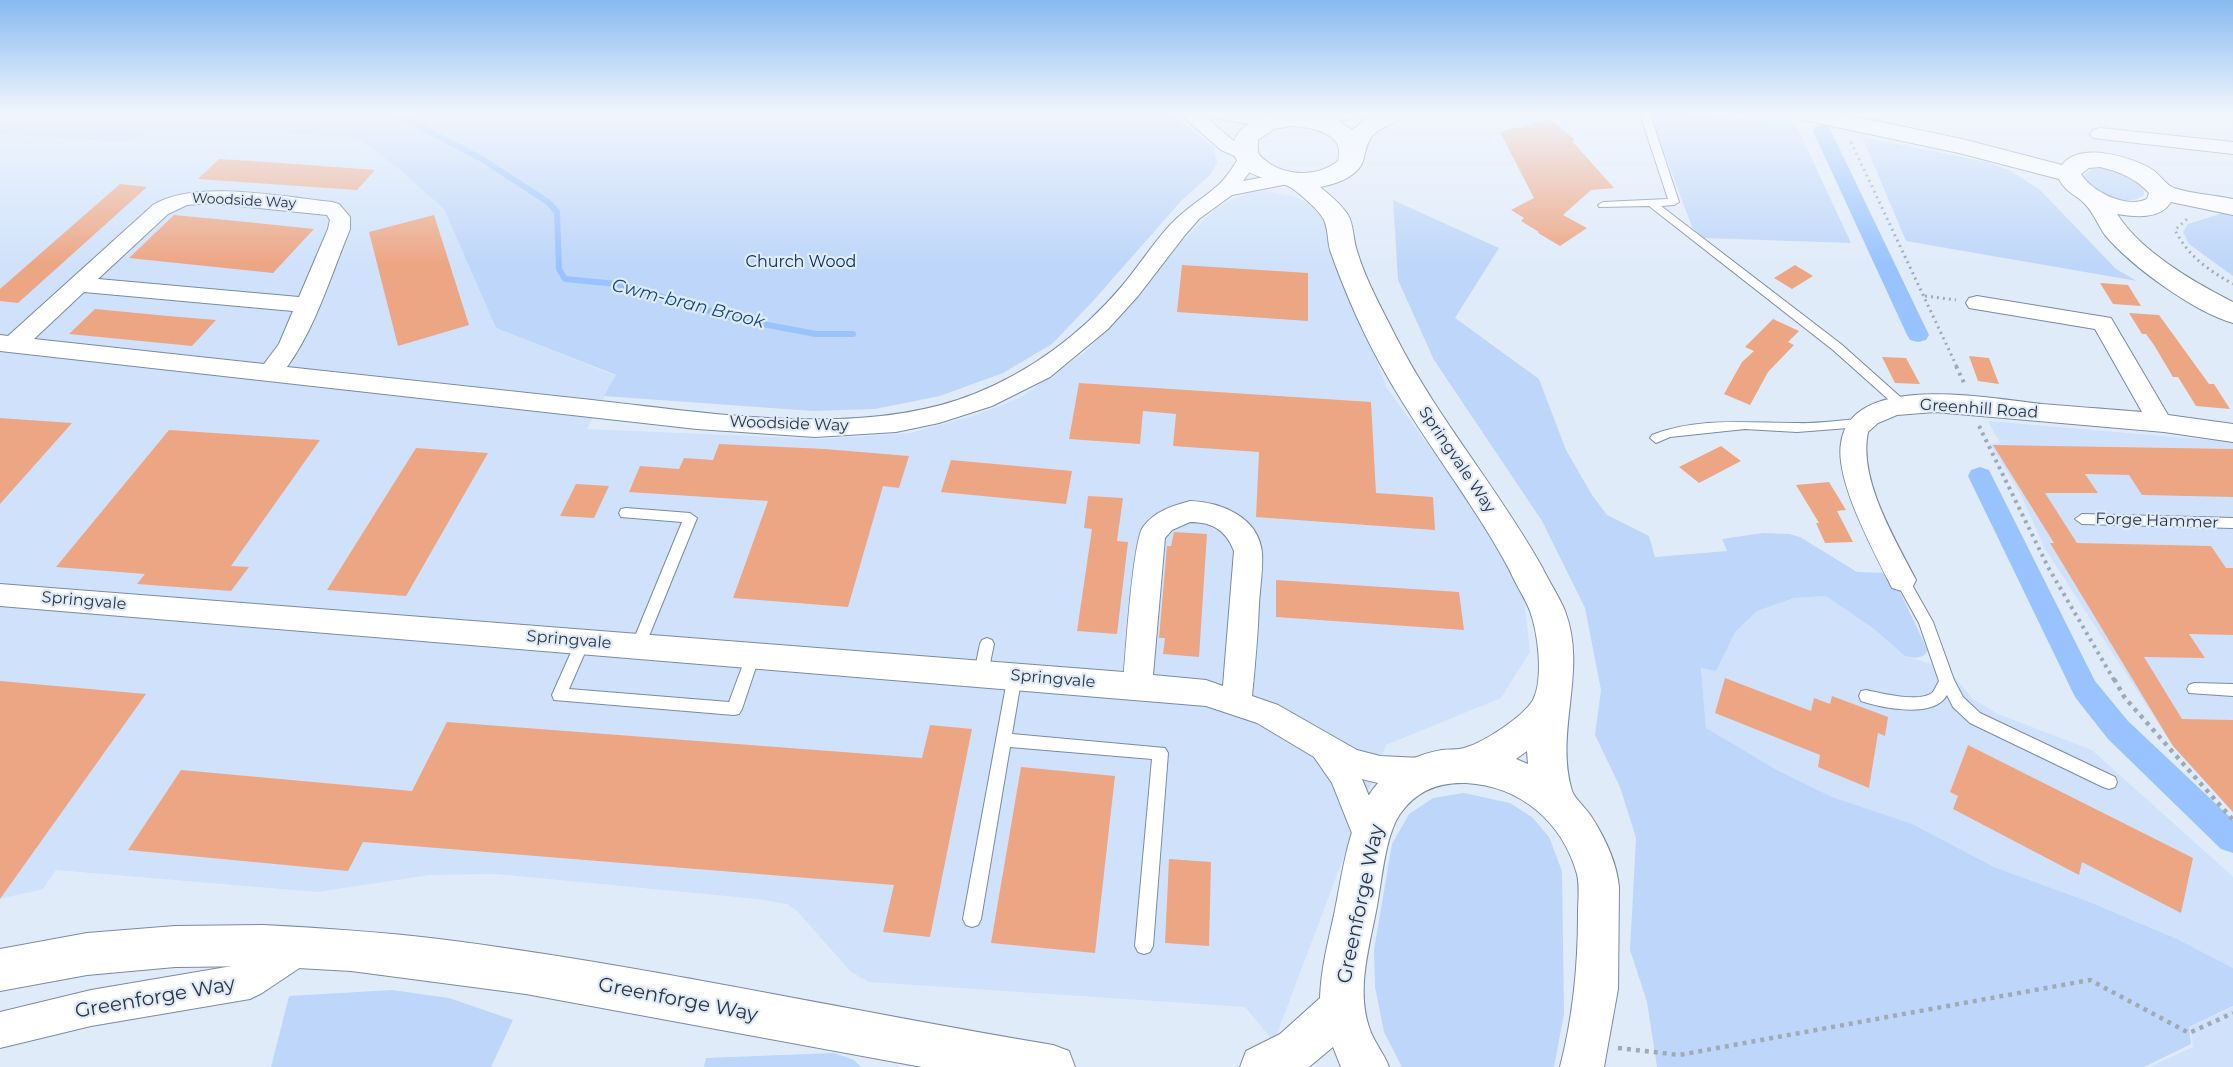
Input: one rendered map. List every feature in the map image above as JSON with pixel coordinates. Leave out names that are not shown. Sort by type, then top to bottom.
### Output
[{"type":"street","name":"Woodside Way","points":[[6,344],[775,427],[856,427],[897,423],[939,414],[983,400],[1042,371],[1069,351],[1100,324],[1130,291],[1177,230],[1192,215],[1226,190],[1242,164]]},
{"type":"street","points":[[1255,164],[1291,179],[1323,202],[1337,218]]},
{"type":"street","points":[[1291,179],[1325,178],[1342,164]]},
{"type":"street","name":"Springvale Way","points":[[1348,164],[1345,193],[1337,218],[1343,250],[1360,292],[1400,374],[1510,540],[1548,612],[1556,643],[1557,672],[1550,706],[1546,757],[1555,802]]},
{"type":"street","points":[[2029,164],[2068,174]]},
{"type":"street","points":[[2075,164],[2068,174],[2075,187],[2096,200],[2111,205],[2141,209],[2158,204],[2162,199],[2162,193],[2153,181],[2145,175],[2116,164]]},
{"type":"street","name":"Woodside Way","points":[[1226,190],[1291,179]]},
{"type":"street","points":[[2162,193],[2233,207]]},
{"type":"street","name":"Woodside Way","points":[[6,344],[80,284],[160,210],[183,199],[210,197],[332,208],[339,214],[341,221],[309,305],[290,346],[270,373]]},
{"type":"street","points":[[2096,200],[2115,230],[2151,263],[2174,281],[2233,314]]},
{"type":"street","points":[[2141,209],[2159,242],[2172,256],[2190,271],[2233,296]]},
{"type":"street","points":[[80,284],[309,305]]},
{"type":"street","points":[[1977,303],[2103,323],[2161,424]]},
{"type":"street","name":"Greenhill Road","points":[[1861,423],[1872,415],[1902,405],[1973,406],[2233,433]]},
{"type":"street","points":[[1861,423],[1853,437],[1854,462],[1876,529],[1902,580]]},
{"type":"street","points":[[1137,686],[1152,535],[1158,526],[1184,512],[1214,513],[1238,529],[1245,539],[1248,551],[1244,641],[1236,702]]},
{"type":"street","name":"Springvale","points":[[0,595],[1015,675],[1206,693],[1267,714],[1350,762],[1380,770],[1421,771]]},
{"type":"street","name":"Springvale Way","points":[[1465,766],[1505,748],[1535,725],[1550,706]]},
{"type":"street","name":"Springvale","points":[[1324,748],[1345,775],[1371,840]]},
{"type":"street","name":"Greenforge Way","points":[[1367,1067],[1349,1034],[1342,1007],[1341,982],[1371,840],[1384,804],[1401,786],[1421,771],[1445,766],[1495,768],[1527,780],[1555,802],[1571,819],[1586,843],[1598,877],[1600,949],[1584,1060]]},
{"type":"street","name":"Greenforge Way","points":[[0,970],[114,952],[208,945],[301,947],[451,962],[602,986],[899,1054],[1053,1067]]},
{"type":"street","name":"Greenforge Way","points":[[0,1030],[91,1008],[250,981],[301,947]]},
{"type":"street","name":"Greenforge Way","points":[[1262,1067],[1278,1062],[1300,1049],[1342,1007]]},
{"type":"lane","points":[[1603,205],[1674,202],[1662,164]]},
{"type":"lane","points":[[1652,203],[1837,347],[1902,405]]},
{"type":"lane","points":[[1656,438],[1669,433],[1745,425],[1797,428],[1861,423]]},
{"type":"lane","points":[[626,513],[690,518],[638,646]]},
{"type":"lane","name":"Forge Hammer","points":[[2082,519],[2233,523]]},
{"type":"lane","points":[[1902,580],[1926,622],[1947,681],[1958,702],[1975,718],[2109,782]]},
{"type":"lane","points":[[583,641],[559,694],[734,709],[753,655]]},
{"type":"lane","points":[[981,673],[987,644]]},
{"type":"lane","points":[[972,919],[1015,675]]},
{"type":"lane","points":[[1866,696],[1900,703],[1922,703],[1938,697],[1947,681]]},
{"type":"lane","points":[[2194,689],[2233,690]]},
{"type":"lane","points":[[1004,740],[1160,753],[1144,946]]},
{"type":"path","points":[[1861,164],[1973,406],[1982,436],[2048,567],[2125,698],[2233,820]]},
{"type":"path","points":[[2194,200],[2204,215],[2184,220],[2175,230],[2182,245],[2192,257],[2233,284]]},
{"type":"path","points":[[1924,296],[1977,303]]},
{"type":"path","points":[[1584,1060],[1679,1055],[2090,980],[2190,1033],[2233,1013]]},
{"type":"shaded area","points":[[0,164],[392,164],[444,209],[496,328],[616,376],[587,429],[821,439],[910,433],[969,417],[1024,395],[1085,352],[1133,302],[1170,252],[1216,209],[1237,197],[1254,192],[1265,191],[1293,196],[1309,203],[1321,216],[1387,388],[1478,514],[1523,589],[1530,652],[1501,698],[1386,745],[1274,1042],[1245,1007],[869,982],[851,972],[798,912],[787,904],[757,899],[496,874],[430,875],[317,892],[56,870],[43,889],[0,899]]},
{"type":"shaded area","points":[[1988,421],[2233,442],[2233,813],[2173,746],[2045,549],[2021,495],[1990,444],[2000,443]]},
{"type":"shaded area","points":[[1826,596],[1874,629],[1905,656],[1948,669],[1972,698],[1998,714],[2092,750],[2230,874],[2233,877],[2233,968],[2177,939],[2092,903],[1994,867],[1832,797],[1777,770],[1706,728],[1701,668],[1716,670],[1735,632],[1757,611],[1794,598]]},
{"type":"shaded area","points":[[2233,1007],[2233,1067],[2149,1067],[2193,1047],[2190,1027]]},
{"type":"green space","name":"Church Wood","points":[[392,164],[1217,164],[1210,175],[1181,201],[1052,344],[1003,373],[940,396],[875,409],[813,411],[604,396],[616,375],[496,328],[444,209]]},
{"type":"green space","points":[[1669,164],[1814,164],[1851,243],[1704,238],[1692,227]]},
{"type":"green space","points":[[1873,164],[1992,164],[2011,171],[2040,190],[2116,269],[2137,281],[1906,241]]},
{"type":"green space","points":[[2101,168],[2120,172],[2143,185],[2144,195],[2136,199],[2120,200],[2096,189],[2084,179],[2084,175],[2093,169]]},
{"type":"green space","points":[[1393,200],[1499,248],[1455,318],[1539,379],[1566,450],[1592,495],[1607,515],[1649,536],[1655,557],[1727,551],[1722,539],[1763,533],[1789,534],[1800,537],[1857,572],[1891,573],[1928,651],[1923,656],[1915,658],[1905,656],[1874,629],[1826,596],[1794,598],[1757,611],[1735,632],[1716,671],[1701,668],[1706,728],[1777,770],[1832,797],[1912,824],[1994,867],[2092,903],[2177,939],[2233,968],[2233,1006],[2189,1027],[2191,1044],[2144,1067],[1657,1067],[1647,1002],[1630,950],[1636,838],[1620,787],[1595,735],[1601,690],[1585,608],[1542,521],[1434,360],[1398,280]]},
{"type":"green space","points":[[2223,213],[2233,215],[2233,276],[2189,244],[2183,232],[2188,224]]},
{"type":"green space","points":[[1464,793],[1510,803],[1532,817],[1549,837],[1562,871],[1564,1014],[1554,1067],[1402,1067],[1384,1032],[1375,987],[1374,950],[1392,844],[1409,814],[1433,798]]},
{"type":"green space","points":[[392,990],[449,998],[513,1020],[491,1067],[271,1067],[289,996]]},
{"type":"green space","points":[[834,1053],[854,1060],[861,1067],[704,1067],[706,1058]]},
{"type":"building","points":[[214,164],[287,164],[375,170],[357,190],[198,179]]},
{"type":"building","points":[[1516,164],[1592,164],[1614,188],[1591,190],[1563,215],[1587,228],[1560,246],[1521,221],[1524,218],[1511,210],[1534,198]]},
{"type":"building","points":[[120,184],[147,187],[18,303],[0,301],[0,289]]},
{"type":"building","points":[[174,215],[314,229],[273,273],[129,258]]},
{"type":"building","points":[[434,215],[469,325],[398,346],[369,232]]},
{"type":"building","points":[[1182,265],[1308,273],[1308,321],[1177,312]]},
{"type":"building","points":[[1795,265],[1813,276],[1792,289],[1774,278]]},
{"type":"building","points":[[2100,283],[2128,285],[2141,306],[2113,304]]},
{"type":"building","points":[[95,309],[216,320],[192,346],[69,334]]},
{"type":"building","points":[[2129,313],[2159,315],[2209,384],[2214,384],[2230,409],[2196,406],[2178,377],[2173,377],[2154,345],[2146,334],[2142,334]]},
{"type":"building","points":[[1773,319],[1799,331],[1788,342],[1794,345],[1768,372],[1750,405],[1724,394],[1742,362],[1754,351],[1745,347]]},
{"type":"building","points":[[1969,356],[1989,358],[1999,384],[1978,381]]},
{"type":"building","points":[[1882,357],[1906,358],[1920,384],[1895,383]]},
{"type":"building","points":[[1079,383],[1371,402],[1376,493],[1433,497],[1435,530],[1256,517],[1259,452],[1173,446],[1176,414],[1143,411],[1140,444],[1069,439]]},
{"type":"building","points":[[0,418],[72,423],[0,504]]},
{"type":"building","points":[[169,430],[320,440],[231,566],[249,567],[231,591],[137,584],[145,574],[56,567]]},
{"type":"building","points":[[719,444],[909,456],[899,488],[883,486],[848,607],[733,598],[768,501],[629,492],[640,466],[679,469],[684,458],[713,460]]},
{"type":"building","points":[[1993,445],[2233,449],[2233,497],[2142,495],[2129,475],[2085,474],[2098,493],[2045,493],[2077,543],[2211,546],[2226,568],[2233,568],[2233,635],[2189,634],[2205,658],[2144,657],[2182,719],[2233,720],[2233,812],[2173,746],[2050,543],[2054,543]]},
{"type":"building","points":[[1721,446],[1741,461],[1699,483],[1679,467]]},
{"type":"building","points":[[416,448],[488,453],[406,596],[327,590]]},
{"type":"building","points":[[951,460],[1072,471],[1066,504],[941,492]]},
{"type":"building","points":[[1829,482],[1846,510],[1837,511],[1853,542],[1825,543],[1816,523],[1819,523],[1796,485]]},
{"type":"building","points":[[576,484],[609,486],[594,518],[560,516]]},
{"type":"building","points":[[1088,496],[1123,498],[1117,541],[1128,542],[1117,634],[1077,631],[1092,529],[1084,528]]},
{"type":"building","points":[[1174,532],[1207,534],[1199,657],[1163,654],[1165,638],[1159,638],[1167,546],[1171,546]]},
{"type":"building","points":[[1276,580],[1459,592],[1464,630],[1276,617]]},
{"type":"building","points":[[1725,678],[1811,711],[1814,698],[1830,704],[1832,696],[1888,717],[1885,736],[1878,733],[1869,788],[1818,767],[1820,755],[1715,713]]},
{"type":"building","points":[[0,681],[146,694],[0,899]]},
{"type":"building","points":[[447,722],[922,758],[930,725],[972,729],[930,937],[883,932],[894,885],[363,842],[348,871],[128,850],[181,770],[412,791]]},
{"type":"building","points":[[1968,745],[2193,858],[2181,913],[2082,862],[2079,875],[1953,809],[1958,796],[1950,792]]},
{"type":"building","points":[[1021,767],[1115,776],[1095,953],[991,943]]},
{"type":"building","points":[[1169,859],[1211,862],[1209,946],[1165,943]]},
{"type":"waterway","name":"Cwm-bran Brook","points":[[489,164],[548,202],[557,212],[559,269],[565,279],[617,284],[741,320],[816,334],[853,334]]},
{"type":"waterway","points":[[1837,164],[1918,335]]},
{"type":"waterway","points":[[1980,476],[2085,689],[2118,730],[2232,839]]}]
